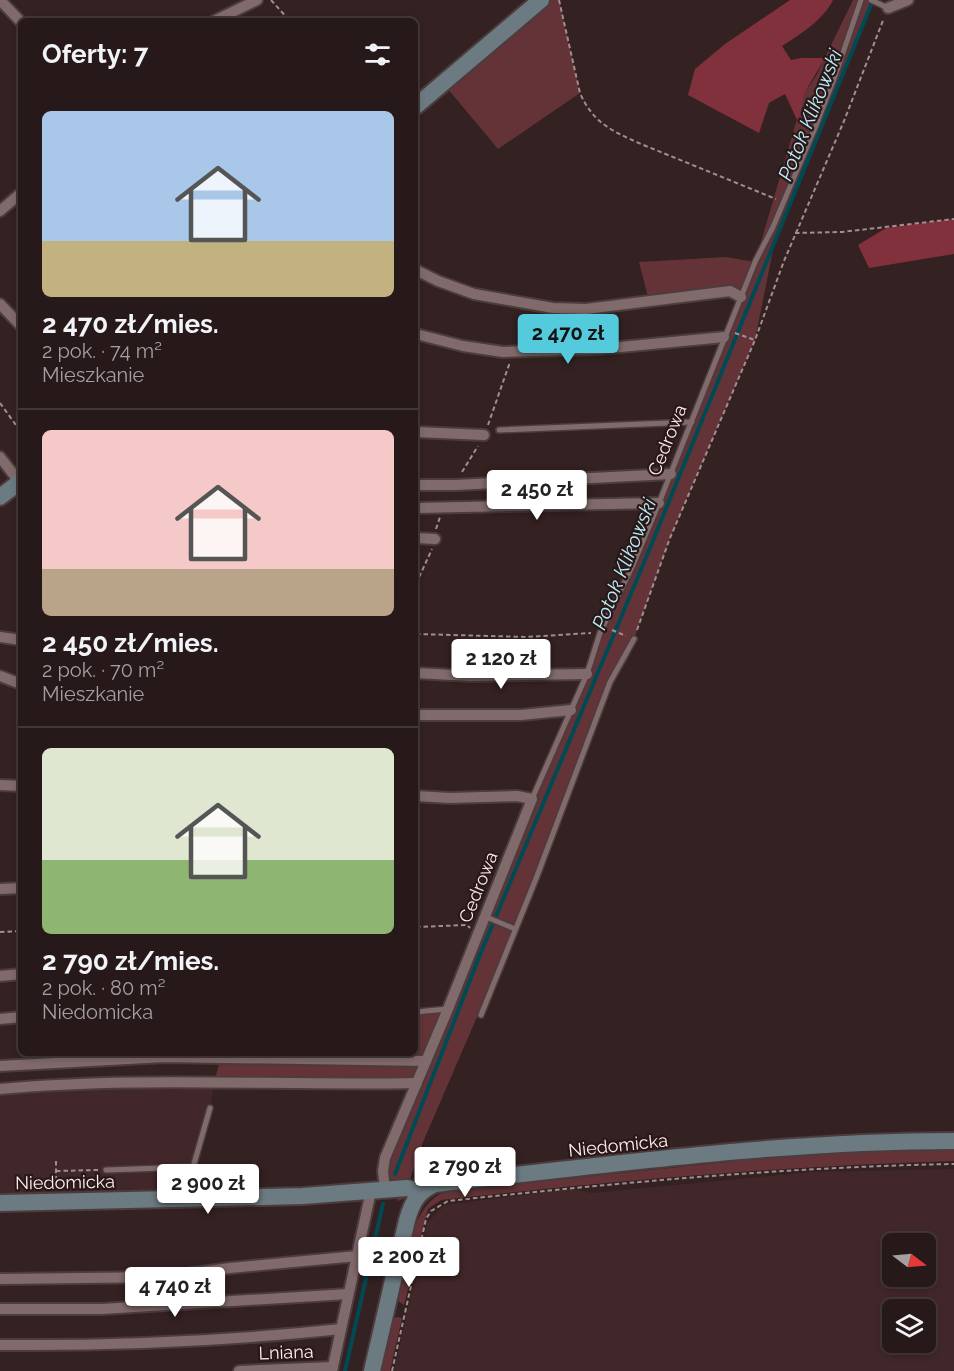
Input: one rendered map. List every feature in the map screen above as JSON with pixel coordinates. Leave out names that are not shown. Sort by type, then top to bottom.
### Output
[{"type":"main road","points":[[418,104],[541,0]]},
{"type":"main road","points":[[0,498],[18,484]]},
{"type":"main road","name":"Niedomicka","points":[[0,1203],[303,1196],[407,1188],[421,1192],[443,1184],[783,1147],[879,1141],[954,1140]]},
{"type":"main road","points":[[372,1371],[407,1220],[415,1198],[421,1192]]},
{"type":"street","points":[[0,0],[18,19]]},
{"type":"street","points":[[220,18],[257,0]]},
{"type":"street","points":[[888,8],[908,0]]},
{"type":"street","points":[[0,211],[18,196]]},
{"type":"street","points":[[418,271],[474,294],[553,308],[607,307],[730,291],[741,297]]},
{"type":"street","points":[[0,304],[18,323]]},
{"type":"street","points":[[418,334],[503,352],[600,349],[725,333]]},
{"type":"street","points":[[418,432],[484,435]]},
{"type":"street","points":[[0,457],[18,480]]},
{"type":"street","points":[[418,485],[454,486],[671,474]]},
{"type":"street","points":[[418,508],[659,503]]},
{"type":"street","points":[[418,538],[435,539]]},
{"type":"street","points":[[0,637],[18,640]]},
{"type":"street","points":[[418,673],[471,676],[587,674]]},
{"type":"street","points":[[0,676],[18,683]]},
{"type":"street","points":[[418,715],[521,715],[571,710]]},
{"type":"street","points":[[0,785],[18,786]]},
{"type":"street","points":[[418,796],[450,798],[517,796],[532,799]]},
{"type":"street","name":"Cedrowa","points":[[332,1369],[357,1256],[378,1191],[385,1158],[448,1009],[532,799]]},
{"type":"street","points":[[0,889],[18,888]]},
{"type":"street","points":[[0,976],[18,974]]},
{"type":"street","points":[[0,1019],[18,1017]]},
{"type":"street","points":[[0,1066],[164,1057],[426,1061]]},
{"type":"street","points":[[0,1089],[84,1083],[417,1083]]},
{"type":"street","points":[[0,1279],[165,1277],[230,1268],[357,1256]]},
{"type":"street","points":[[0,1309],[102,1309],[348,1294]]},
{"type":"street","points":[[0,1345],[108,1345],[197,1341],[341,1329]]},
{"type":"street","name":"Lniana","points":[[239,1371],[332,1369]]},
{"type":"lane","name":"Cedrowa","points":[[532,799],[587,674],[600,633],[671,474],[754,262],[773,227],[834,79],[861,0]]},
{"type":"lane","points":[[871,0],[888,8]]},
{"type":"lane","points":[[499,429],[692,422]]},
{"type":"lane","points":[[481,1015],[537,876],[610,682],[634,639]]},
{"type":"lane","points":[[484,916],[515,929]]},
{"type":"lane","points":[[418,1012],[448,1009]]},
{"type":"lane","points":[[190,1198],[188,1189],[210,1108]]},
{"type":"lane","points":[[106,1170],[193,1167]]},
{"type":"path","points":[[271,0],[287,18]]},
{"type":"path","points":[[559,0],[580,93],[586,107],[594,117],[618,134],[783,202]]},
{"type":"path","points":[[604,627],[634,639],[670,538],[755,340],[795,233],[844,121],[888,8]]},
{"type":"path","points":[[795,233],[842,232],[954,219]]},
{"type":"path","points":[[725,333],[755,340]]},
{"type":"path","points":[[454,486],[484,435],[505,380],[513,351]]},
{"type":"path","points":[[0,403],[18,428]]},
{"type":"path","points":[[418,579],[435,539],[437,524],[443,509]]},
{"type":"path","points":[[418,634],[526,637],[600,633]]},
{"type":"path","points":[[418,927],[466,925],[477,933]]},
{"type":"path","points":[[0,932],[18,931]]},
{"type":"path","points":[[56,1158],[56,1192]]},
{"type":"path","points":[[392,1371],[426,1219],[431,1211],[448,1201],[573,1187],[807,1168],[954,1164]]},
{"type":"path","points":[[56,1171],[106,1170]]},
{"type":"shaded area","points":[[541,0],[559,0],[580,93],[498,149],[442,82]]},
{"type":"shaded area","points":[[790,0],[833,0],[817,20],[782,46],[791,60],[825,58],[805,92],[798,122],[785,94],[769,103],[759,133],[688,95],[695,69],[725,44]]},
{"type":"shaded area","points":[[853,0],[873,0],[775,240],[755,340],[670,538],[630,655],[606,697],[515,929],[423,1142],[407,1188],[421,1192],[398,1201],[388,1173],[383,1171],[417,1083],[214,1084],[220,1059],[418,1056],[418,1012],[448,1009],[477,933],[587,674],[600,633],[633,565],[741,297],[730,291],[649,301],[639,262],[726,257],[755,262],[805,92],[816,76]]},
{"type":"shaded area","points":[[954,219],[954,254],[869,268],[858,245],[886,228]]},
{"type":"shaded area","points":[[214,1084],[210,1108],[190,1178],[190,1198],[0,1203],[0,1089]]},
{"type":"shaded area","points":[[954,1149],[954,1161],[697,1175],[441,1200],[428,1209],[413,1266],[407,1272],[410,1281],[404,1305],[395,1299],[409,1241],[421,1213],[440,1194],[458,1190],[816,1153]]},
{"type":"shaded area","points":[[954,1169],[954,1371],[394,1371],[427,1223],[445,1205],[571,1189],[592,1193],[812,1172]]},
{"type":"shaded area","points":[[392,1318],[402,1318],[390,1371],[380,1371]]},
{"type":"waterway","name":"Potok Klikowski","points":[[395,1174],[479,957],[650,548],[873,0]]},
{"type":"waterway","name":"Potok Klikowski","points":[[345,1371],[383,1204]]}]
